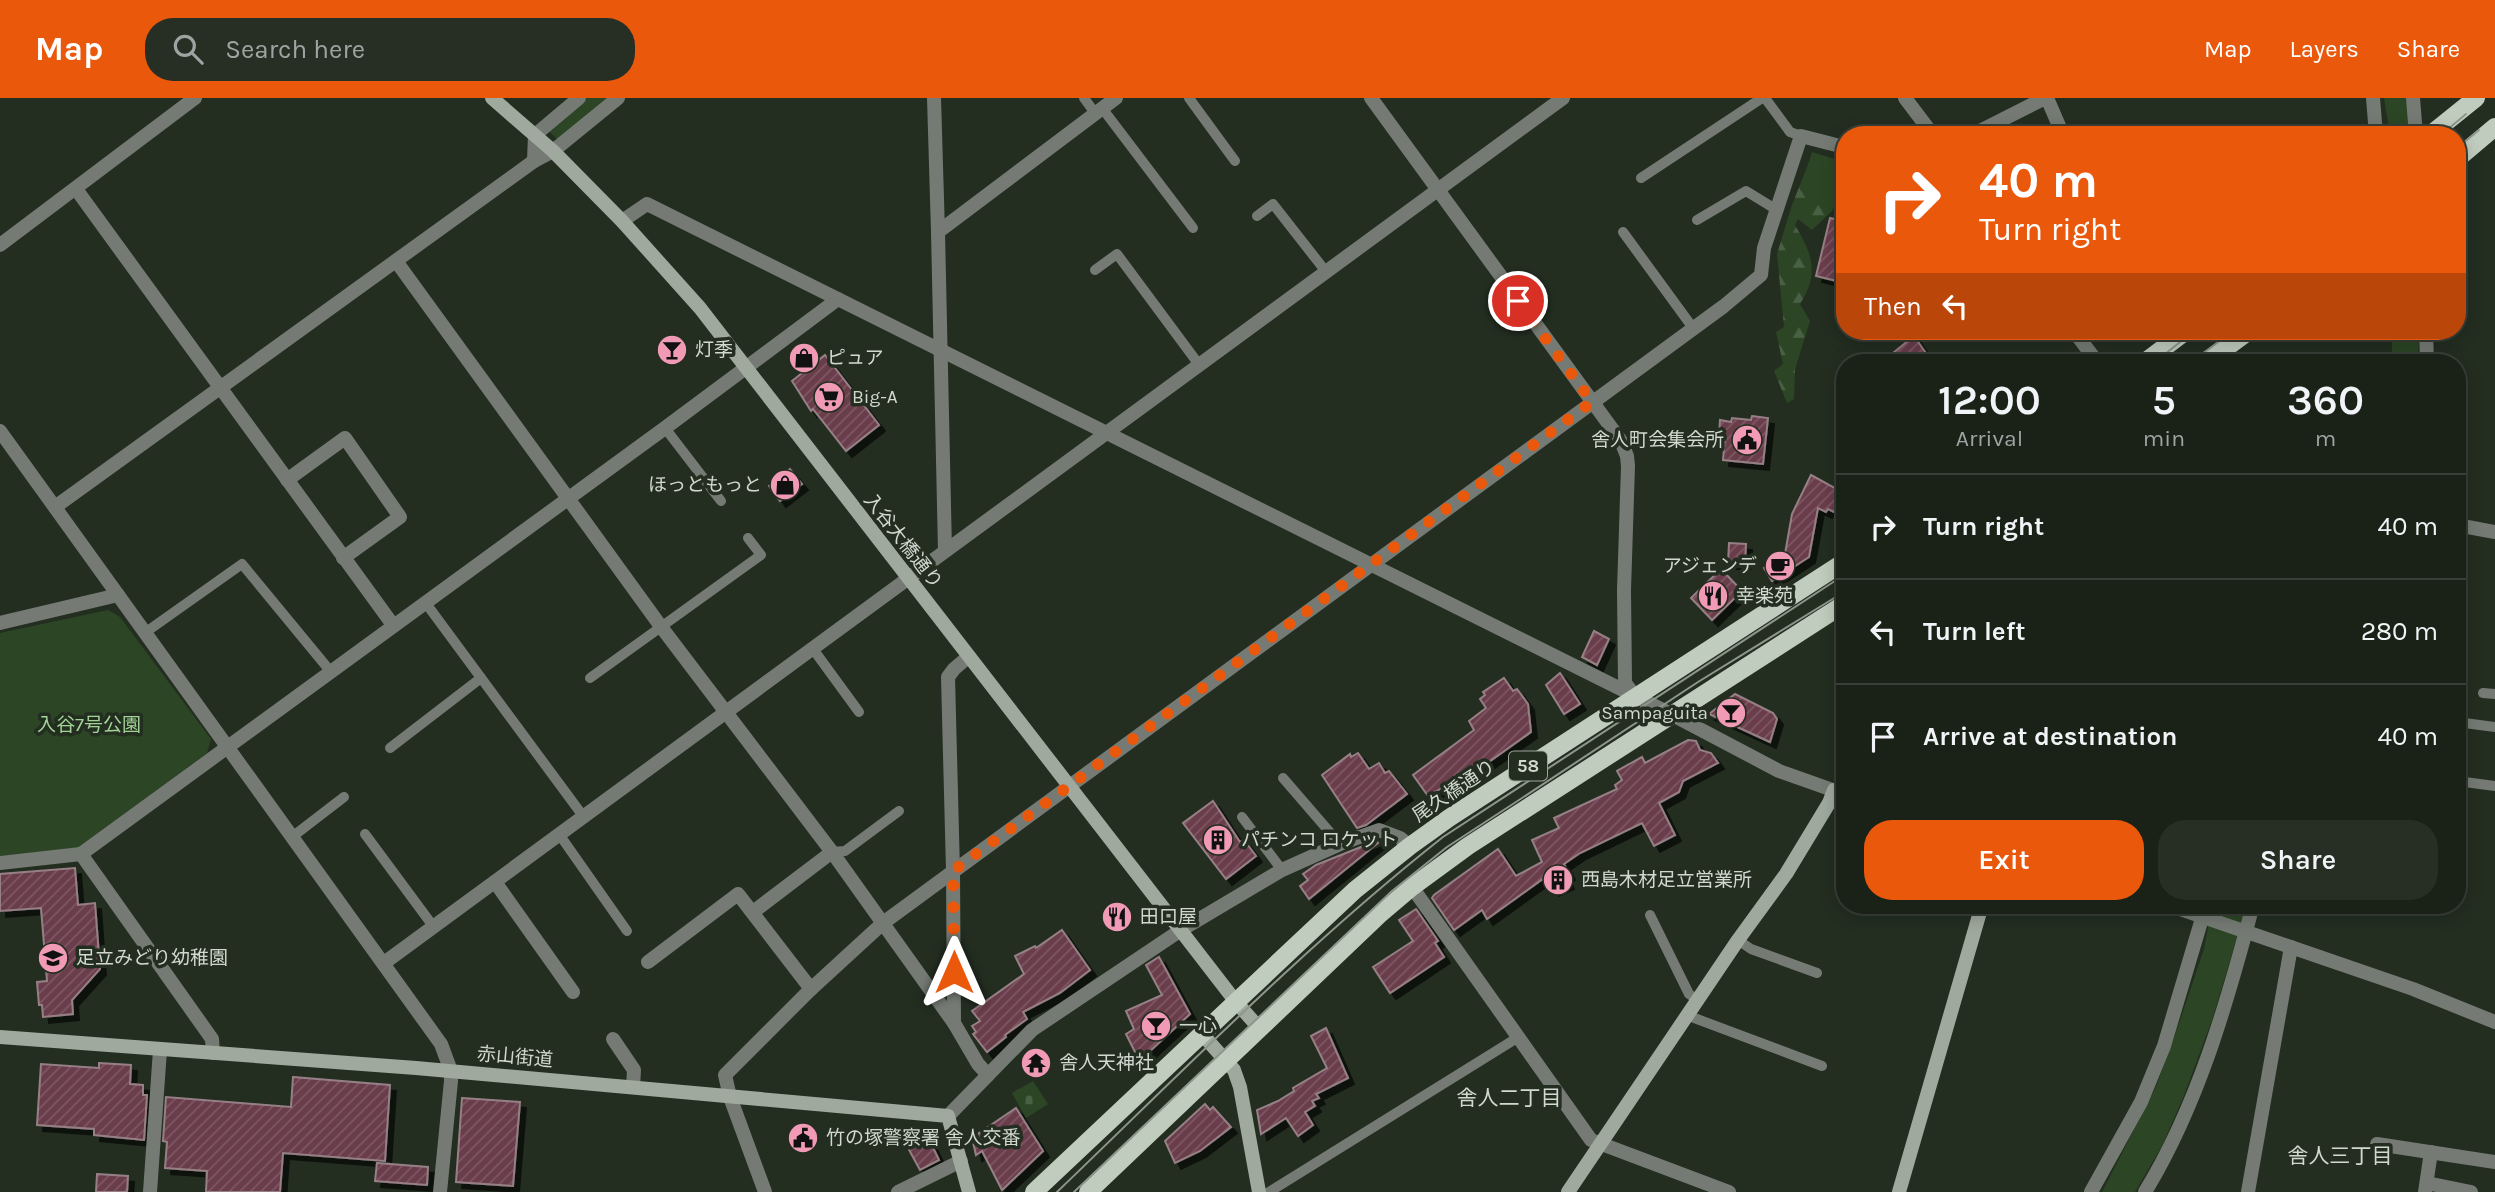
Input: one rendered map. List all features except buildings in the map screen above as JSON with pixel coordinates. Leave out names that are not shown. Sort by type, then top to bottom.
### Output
[{"type":"main road","points":[[2441,126],[2476,98]]},
{"type":"main road","points":[[2466,151],[2495,127]]},
{"type":"main road","points":[[2156,354],[2174,340]]},
{"type":"main road","points":[[2218,354],[2237,340]]},
{"type":"main road","name":"尾久橋通り","points":[[1034,1192],[1355,890],[1410,845],[1836,567]]},
{"type":"main road","name":"58","points":[[1088,1192],[1379,915],[1412,887],[1468,846],[1836,609]]},
{"type":"street","points":[[0,245],[195,98]]},
{"type":"street","name":"入谷大橋通り","points":[[492,98],[554,151],[622,221],[700,308],[968,657],[1236,1002],[1260,1029]]},
{"type":"street","points":[[534,161],[535,135],[579,98]]},
{"type":"street","points":[[55,507],[534,161],[554,151],[618,98]]},
{"type":"street","points":[[934,98],[945,551]]},
{"type":"street","points":[[938,232],[1116,98]]},
{"type":"street","points":[[1371,98],[1621,441],[1627,456],[1625,683],[1635,696]]},
{"type":"street","points":[[384,963],[1563,98]]},
{"type":"street","points":[[1905,98],[1926,126]]},
{"type":"street","points":[[1990,126],[2046,98],[2059,126]]},
{"type":"street","points":[[2374,98],[2376,126]]},
{"type":"street","points":[[2413,98],[2415,126]]},
{"type":"street","points":[[765,1192],[724,1079],[727,1071],[883,923],[1371,566],[1761,275],[1764,248],[1801,136],[1836,145]]},
{"type":"street","points":[[76,189],[393,625]]},
{"type":"street","points":[[622,221],[647,204],[1671,714],[1779,771],[1836,791]]},
{"type":"street","points":[[396,261],[662,628],[832,852],[988,1075]]},
{"type":"street","points":[[0,863],[80,854],[746,369],[838,299]]},
{"type":"street","points":[[0,431],[441,1044],[451,1071],[440,1192]]},
{"type":"street","points":[[287,480],[345,438],[400,517],[344,558]]},
{"type":"street","points":[[2466,527],[2495,532]]},
{"type":"street","points":[[0,622],[118,595]]},
{"type":"street","points":[[954,1023],[948,677],[968,657]]},
{"type":"street","points":[[1568,1192],[1738,940],[1786,874],[1836,795]]},
{"type":"street","points":[[969,1192],[948,1116],[1032,1030],[1181,930],[1282,870],[1379,830],[1410,845]]},
{"type":"street","points":[[753,912],[832,852]]},
{"type":"street","points":[[80,854],[212,1038],[213,1053]]},
{"type":"street","points":[[495,882],[573,992]]},
{"type":"street","points":[[1412,887],[1591,1140],[1729,1192]]},
{"type":"street","points":[[648,962],[738,894],[811,989]]},
{"type":"street","points":[[1899,1192],[1979,914]]},
{"type":"street","points":[[2091,1192],[2141,1102],[2164,1046],[2203,914]]},
{"type":"street","points":[[2208,914],[2224,926],[2246,931],[2413,989],[2495,1021]]},
{"type":"street","points":[[2145,1192],[2160,1167],[2203,1072],[2251,914]]},
{"type":"street","points":[[2248,1192],[2291,947]]},
{"type":"street","points":[[1202,1034],[1236,1074],[1259,1192]]},
{"type":"street","name":"赤山街道","points":[[0,1037],[451,1071],[948,1116]]},
{"type":"street","points":[[613,1039],[634,1070],[633,1087]]},
{"type":"street","points":[[150,1192],[160,1049]]},
{"type":"street","points":[[2377,1144],[2495,1162]]},
{"type":"street","points":[[2431,1152],[2426,1188],[2471,1192]]},
{"type":"street","points":[[898,1192],[961,1161]]},
{"type":"lane","points":[[1084,98],[1098,111],[1193,228]]},
{"type":"lane","points":[[1189,98],[1235,161]]},
{"type":"lane","points":[[1641,178],[1764,98],[1790,132],[1801,136]]},
{"type":"lane","points":[[1697,220],[1746,191],[1777,210]]},
{"type":"lane","points":[[1257,216],[1273,204],[1327,273]]},
{"type":"lane","points":[[1623,232],[1693,328]]},
{"type":"lane","points":[[1095,270],[1117,254],[1200,366]]},
{"type":"lane","points":[[665,428],[720,501]]},
{"type":"lane","points":[[590,678],[761,555],[748,538]]},
{"type":"lane","points":[[146,632],[242,564],[331,672]]},
{"type":"lane","points":[[425,602],[583,816]]},
{"type":"lane","points":[[813,649],[859,712]]},
{"type":"lane","points":[[390,748],[481,678]]},
{"type":"lane","points":[[2466,723],[2495,727]]},
{"type":"lane","points":[[1283,778],[1340,844]]},
{"type":"lane","points":[[2466,782],[2495,786]]},
{"type":"lane","points":[[292,837],[344,797]]},
{"type":"lane","points":[[832,852],[845,851],[899,811]]},
{"type":"lane","points":[[1242,817],[1282,870]]},
{"type":"lane","points":[[365,834],[433,926]]},
{"type":"lane","points":[[559,834],[628,931]]},
{"type":"lane","points":[[1650,915],[1689,994],[1699,1001]]},
{"type":"lane","points":[[1738,940],[1751,949],[1817,973]]},
{"type":"lane","points":[[1689,1016],[1822,1066]]},
{"type":"lane","points":[[1269,1192],[1517,1038]]},
{"type":"green space","points":[[587,98],[609,98],[558,140],[548,130]]},
{"type":"green space","points":[[2384,98],[2408,98],[2410,126],[2389,126]]},
{"type":"green space","points":[[1812,152],[1836,160],[1836,201],[1800,190]]},
{"type":"green space","points":[[1809,162],[1836,193],[1836,204],[1812,230],[1798,219],[1795,225],[1806,245],[1811,264],[1810,283],[1800,304],[1810,321],[1795,369],[1794,399],[1787,403],[1774,371],[1783,364],[1776,332],[1784,327],[1777,254]]},
{"type":"green space","points":[[2392,340],[2419,340],[2418,354],[2392,354]]},
{"type":"green space","name":"入谷7号公園","points":[[108,610],[120,617],[211,739],[207,753],[76,849],[0,856],[0,633]]},
{"type":"green space","points":[[2210,914],[2244,914],[2212,1020],[2162,1146],[2135,1192],[2102,1192],[2155,1089],[2204,949]]},
{"type":"green space","points":[[1033,1081],[1048,1104],[1026,1118],[1012,1093]]},
{"type":"tram line","points":[[2452,126],[2466,114]]},
{"type":"tram line","points":[[2466,141],[2479,130]]},
{"type":"tram line","points":[[2165,354],[2183,340]]},
{"type":"tram line","points":[[2202,354],[2221,340]]},
{"type":"tram line","points":[[1057,1192],[1294,965],[1392,878],[1443,837],[1836,580]]},
{"type":"tram line","points":[[1074,1192],[1392,891],[1447,847],[1698,682],[1836,597]]},
{"type":"place","name":"灯季","points":[[672,350]]},
{"type":"place","name":"ピュア","points":[[804,358]]},
{"type":"place","name":"Big-A","points":[[829,397]]},
{"type":"place","name":"舎人町会集会所","points":[[1747,440]]},
{"type":"place","name":"ほっともっと","points":[[785,485]]},
{"type":"place","name":"アジェンデ","points":[[1780,566]]},
{"type":"place","name":"幸楽苑","points":[[1713,596]]},
{"type":"place","name":"Sampaguita","points":[[1731,713]]},
{"type":"place","name":"パチンコ ロケット","points":[[1218,840]]},
{"type":"place","name":"西島木材足立営業所","points":[[1558,880]]},
{"type":"place","name":"田口屋","points":[[1117,917]]},
{"type":"place","name":"足立みどり幼稚園","points":[[53,958]]},
{"type":"place","name":"一心","points":[[1156,1026]]},
{"type":"place","name":"舎人天神社","points":[[1036,1063]]},
{"type":"place","name":"竹の塚警察署 舎人交番","points":[[803,1138]]},
{"type":"district","name":"舎人二丁目","points":[[1509,1098]]},
{"type":"district","name":"舎人三丁目","points":[[2340,1156]]},
{"type":"route","points":[[954,972],[953,871],[1592,402],[1518,301]]}]
